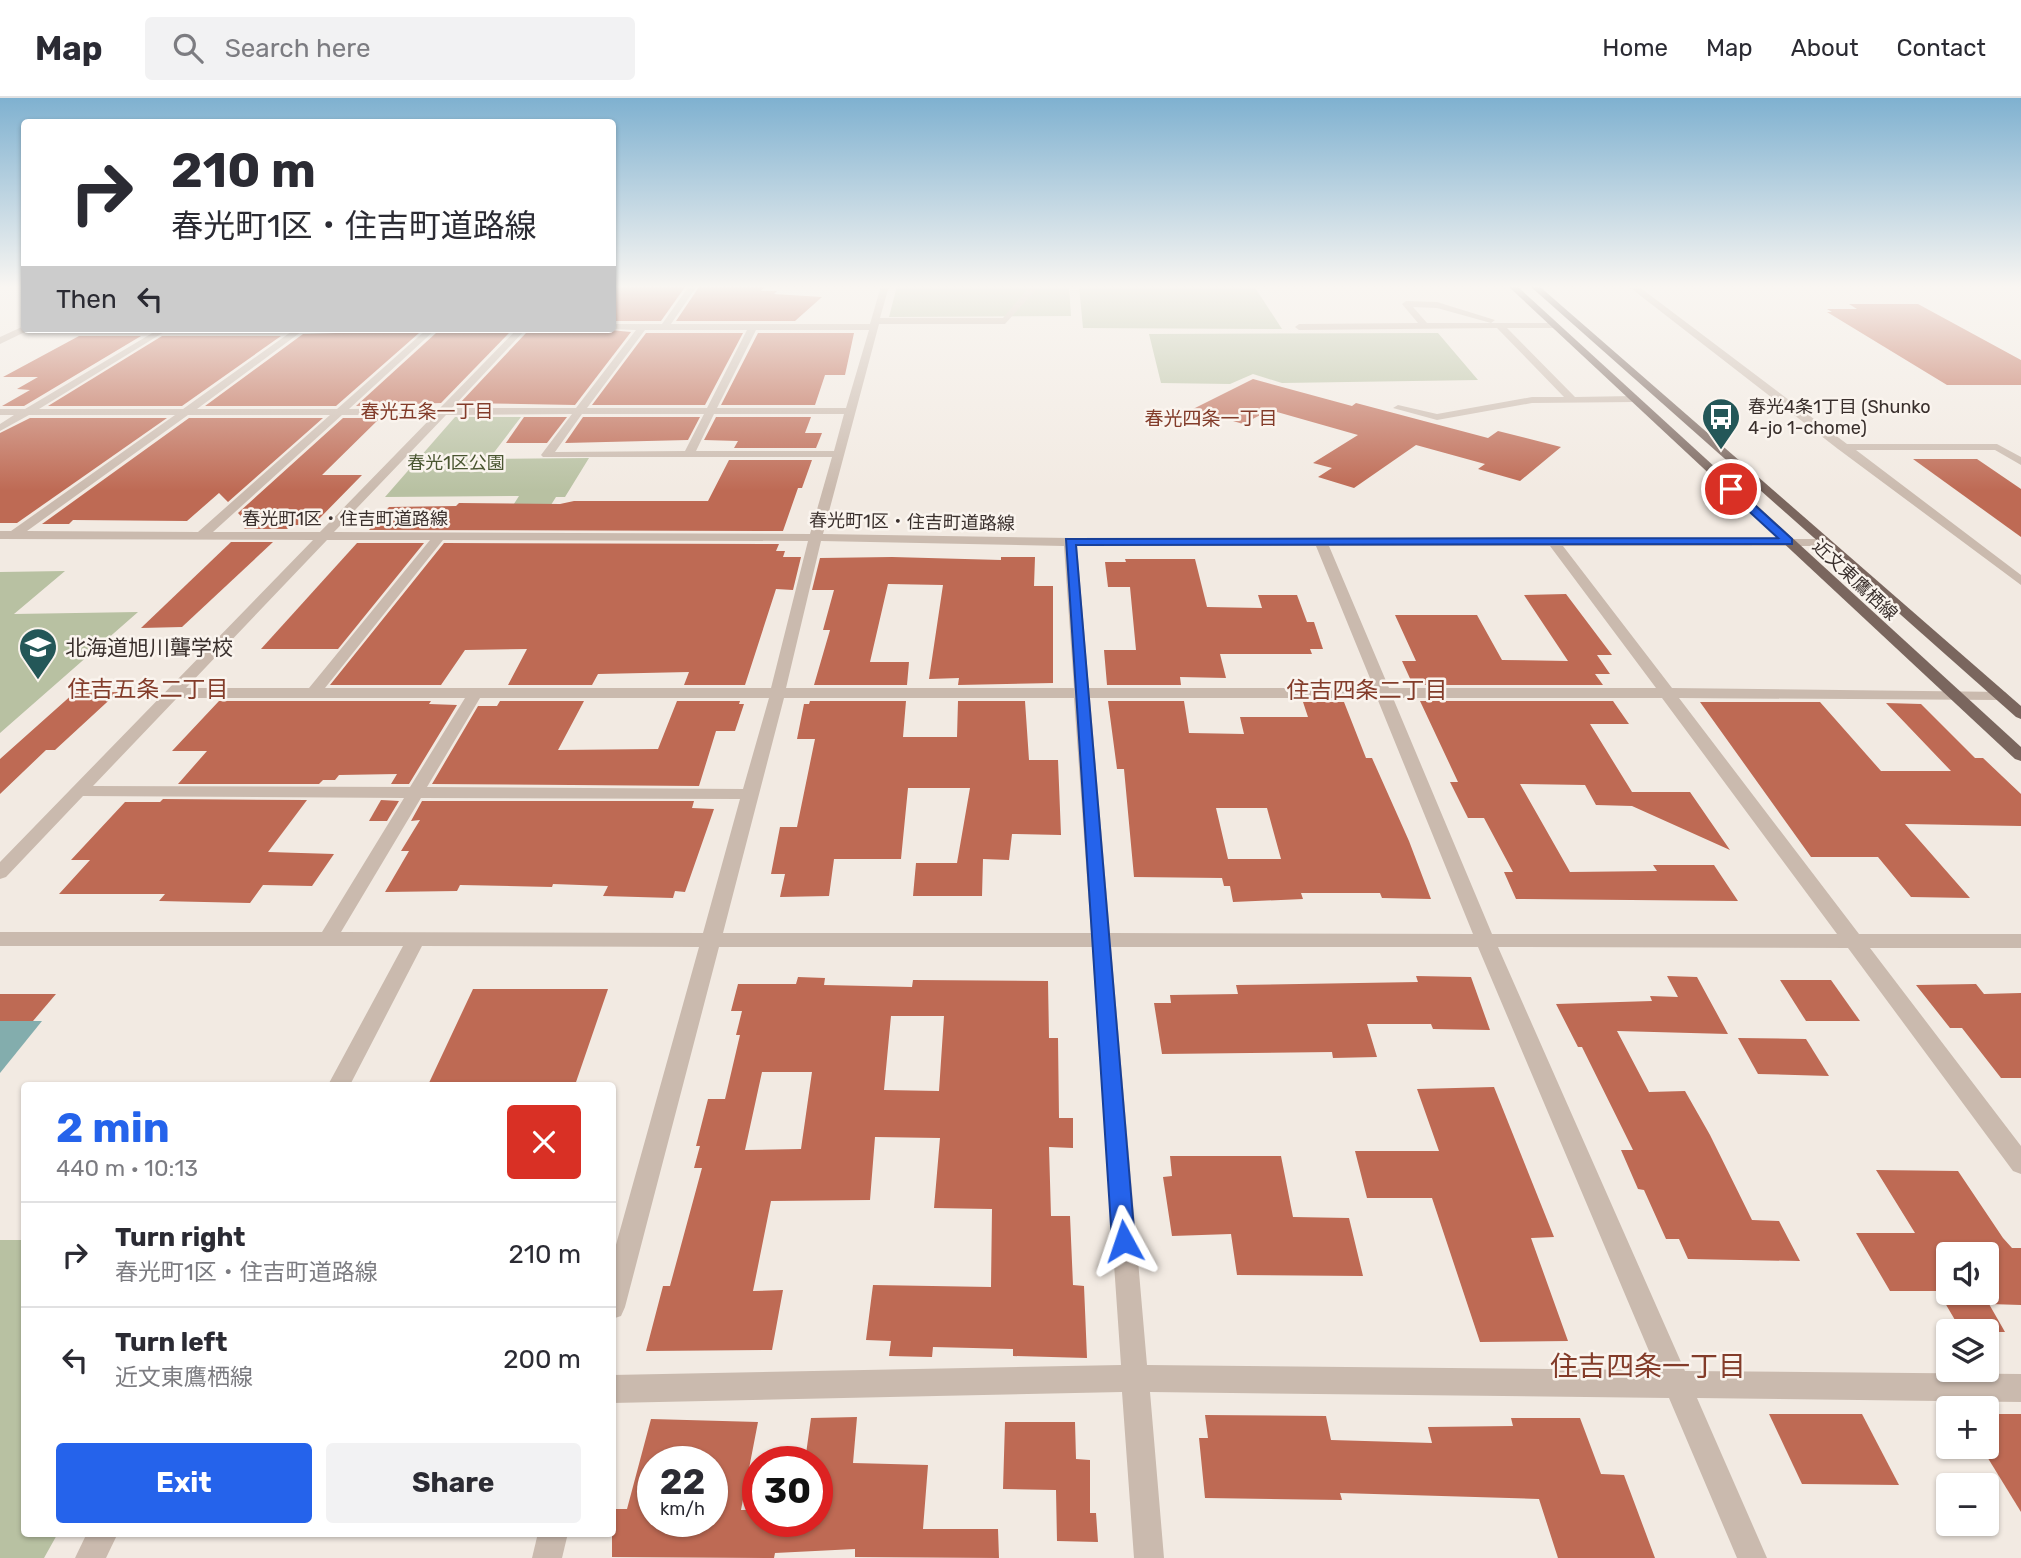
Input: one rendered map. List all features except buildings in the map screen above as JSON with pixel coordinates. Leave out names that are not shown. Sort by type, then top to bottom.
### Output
[{"type":"main road","name":"近文東鷹栖線","points":[[1585,354],[2021,756]]},
{"type":"main road","name":"近文東鷹栖線","points":[[1611,354],[2021,714]]},
{"type":"street","points":[[0,428],[123,354]]},
{"type":"street","points":[[15,535],[267,354]]},
{"type":"street","points":[[201,536],[404,354]]},
{"type":"street","points":[[0,873],[498,354]]},
{"type":"street","points":[[622,354],[547,455],[839,453]]},
{"type":"street","points":[[689,454],[739,354]]},
{"type":"street","points":[[616,1292],[866,354]]},
{"type":"street","points":[[1528,354],[1572,399]]},
{"type":"street","points":[[1721,354],[2021,582]]},
{"type":"street","points":[[1398,408],[1437,417],[1532,400],[1634,399]]},
{"type":"street","points":[[0,412],[851,411]]},
{"type":"street","points":[[1842,447],[1997,447],[2021,462]]},
{"type":"street","name":"春光町1区・住吉町道路線","points":[[0,535],[816,538],[1070,542],[1824,542]]},
{"type":"street","points":[[313,693],[439,537]]},
{"type":"street","points":[[1553,541],[2021,1164]]},
{"type":"street","points":[[1070,542],[1149,1558]]},
{"type":"street","points":[[1321,542],[1485,940],[1752,1558]]},
{"type":"street","points":[[171,693],[2000,695]]},
{"type":"street","points":[[327,940],[475,693]]},
{"type":"street","points":[[76,791],[750,794]]},
{"type":"street","points":[[0,939],[2021,941]]},
{"type":"street","points":[[341,1082],[416,940]]},
{"type":"street","points":[[616,1389],[1135,1378],[2021,1388]]},
{"type":"street","points":[[90,1558],[101,1537]]},
{"type":"street","points":[[547,1558],[552,1537]]},
{"type":"green space","points":[[1154,354],[1456,354],[1478,380],[1282,383],[1253,374],[1230,384],[1161,383]]},
{"type":"green space","name":"春光1区公園","points":[[455,417],[521,417],[489,459],[589,458],[565,497],[556,497],[539,524],[501,524],[519,496],[385,497]]},
{"type":"green space","name":"北海道旭川聾学校","points":[[65,571],[14,614],[138,612],[0,733],[0,572]]},
{"type":"green space","points":[[0,1240],[21,1240],[21,1537],[56,1537],[44,1558],[0,1558]]},
{"type":"water","points":[[0,1021],[42,1021],[0,1073]]},
{"type":"place","name":"春光4条1丁目 (Shunko 4-jo 1-chome)","points":[[1721,451]]},
{"type":"place","name":"北海道旭川聾学校","points":[[38,681]]},
{"type":"district","name":"春光五条一丁目","points":[[427,411]]},
{"type":"district","name":"春光四条一丁目","points":[[1211,418]]},
{"type":"district","name":"住吉五条二丁目","points":[[148,689]]},
{"type":"district","name":"住吉四条二丁目","points":[[1367,690]]},
{"type":"district","name":"住吉四条一丁目","points":[[1648,1366]]},
{"type":"route","points":[[1124,1241],[1070,542],[1788,541],[1731,489]]}]
